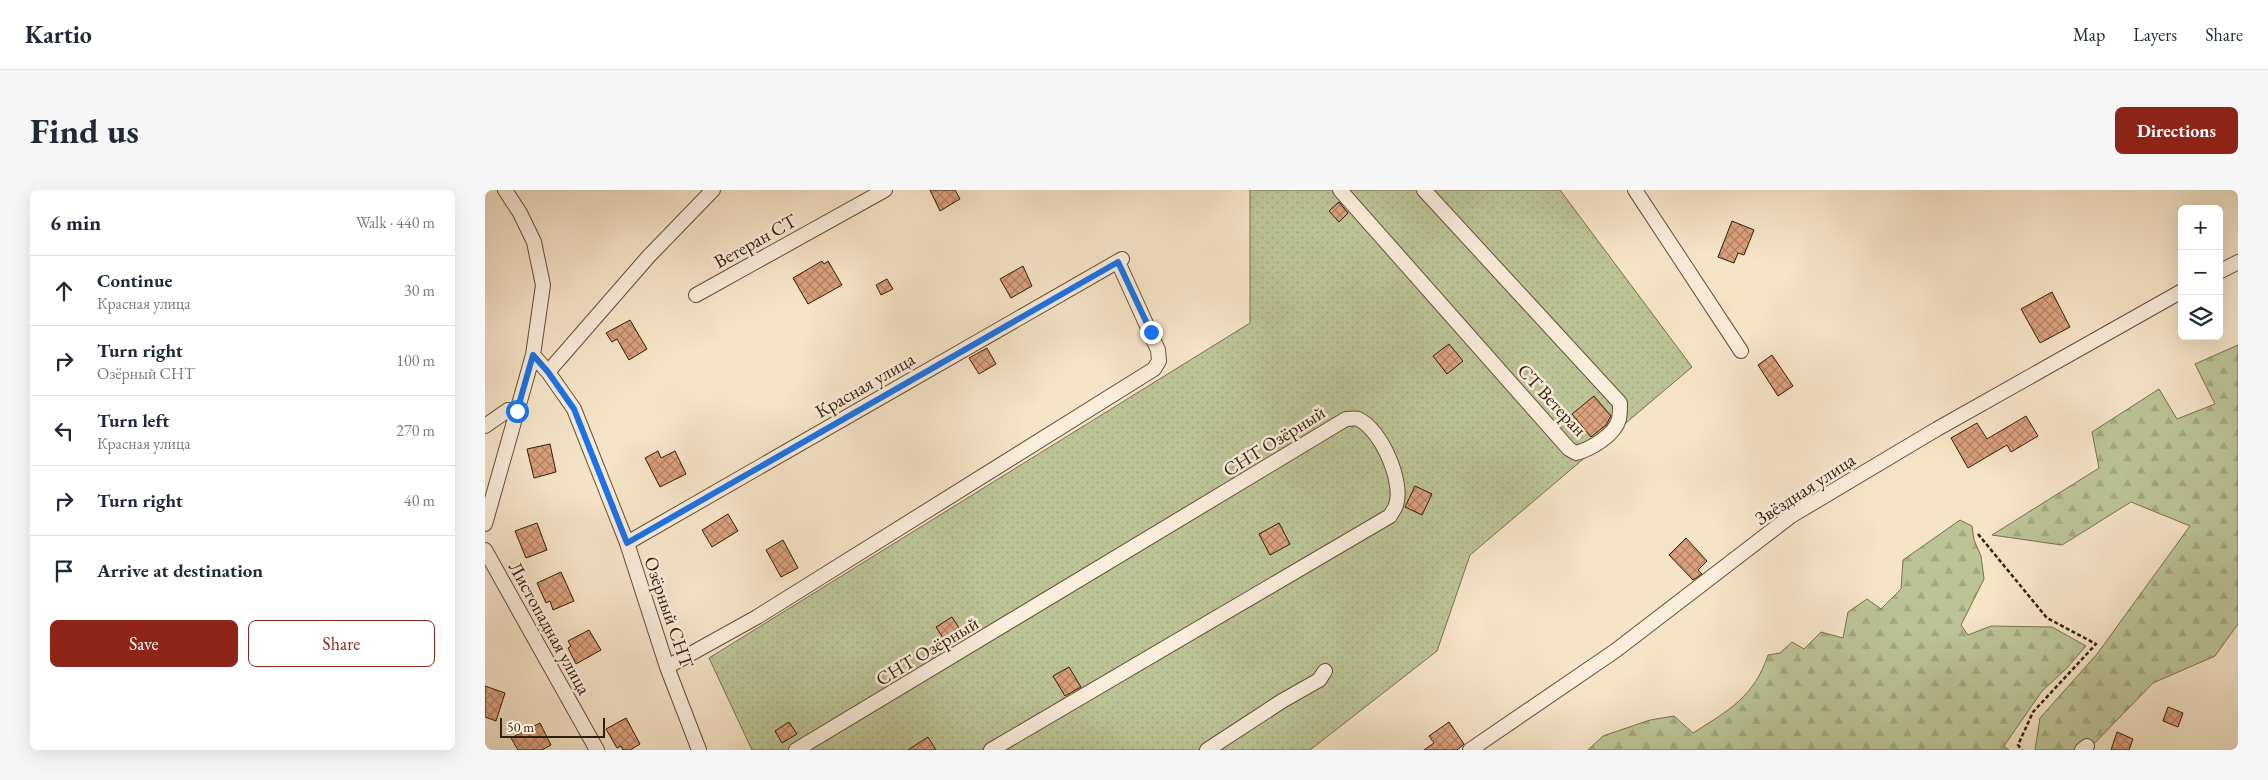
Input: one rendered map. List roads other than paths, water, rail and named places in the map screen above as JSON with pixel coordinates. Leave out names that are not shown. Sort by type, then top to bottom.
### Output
[{"type":"street","points":[[485,524],[533,355],[543,285],[534,242],[520,213],[505,190]]},
{"type":"street","points":[[548,372],[649,256],[713,190]]},
{"type":"street","name":"Ветеран СТ","points":[[696,295],[885,190]]},
{"type":"street","name":"СТ Ветеран","points":[[1340,190],[1569,449],[1576,453],[1586,451],[1613,430],[1619,420],[1620,403],[1424,190]]},
{"type":"street","points":[[1635,190],[1741,351]]},
{"type":"street","name":"Красная улица","points":[[627,543],[1120,260],[1157,350],[1159,362],[1154,369],[757,616],[667,667]]},
{"type":"street","points":[[2223,270],[2238,262]]},
{"type":"street","name":"Звёздная улица","points":[[1470,750],[1615,651],[1791,516],[1937,430],[2178,293]]},
{"type":"street","name":"Озёрный СНТ","points":[[533,355],[548,372],[574,409],[627,543],[667,667],[699,750]]},
{"type":"street","points":[[485,426],[508,410],[517,411]]},
{"type":"street","name":"СНТ Озёрный","points":[[796,750],[1346,418],[1357,419],[1368,427],[1383,446],[1393,467],[1397,488],[1396,505],[1390,516],[991,750]]},
{"type":"street","name":"Листопадная улица","points":[[485,550],[597,750]]},
{"type":"street","points":[[1207,750],[1282,700],[1319,680],[1325,672]]}]
